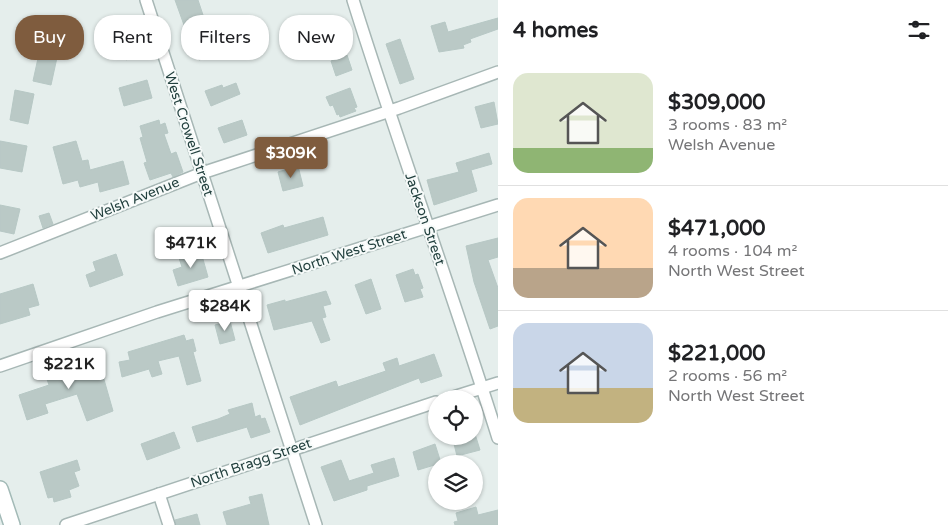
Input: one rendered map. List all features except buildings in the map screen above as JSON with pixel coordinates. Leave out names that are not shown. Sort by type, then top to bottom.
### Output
[{"type":"main road","points":[[0,489],[12,525]]},
{"type":"street","name":"West Crowell Street","points":[[146,0],[316,525]]},
{"type":"street","name":"Jackson Street","points":[[352,0],[498,438]]},
{"type":"street","name":"Welsh Avenue","points":[[0,253],[202,173],[498,72]]},
{"type":"street","name":"North West Street","points":[[0,366],[239,287],[498,205]]},
{"type":"street","points":[[476,390],[498,383]]},
{"type":"street","name":"North Bragg Street","points":[[66,525],[428,405]]},
{"type":"street","points":[[159,494],[169,525]]}]
